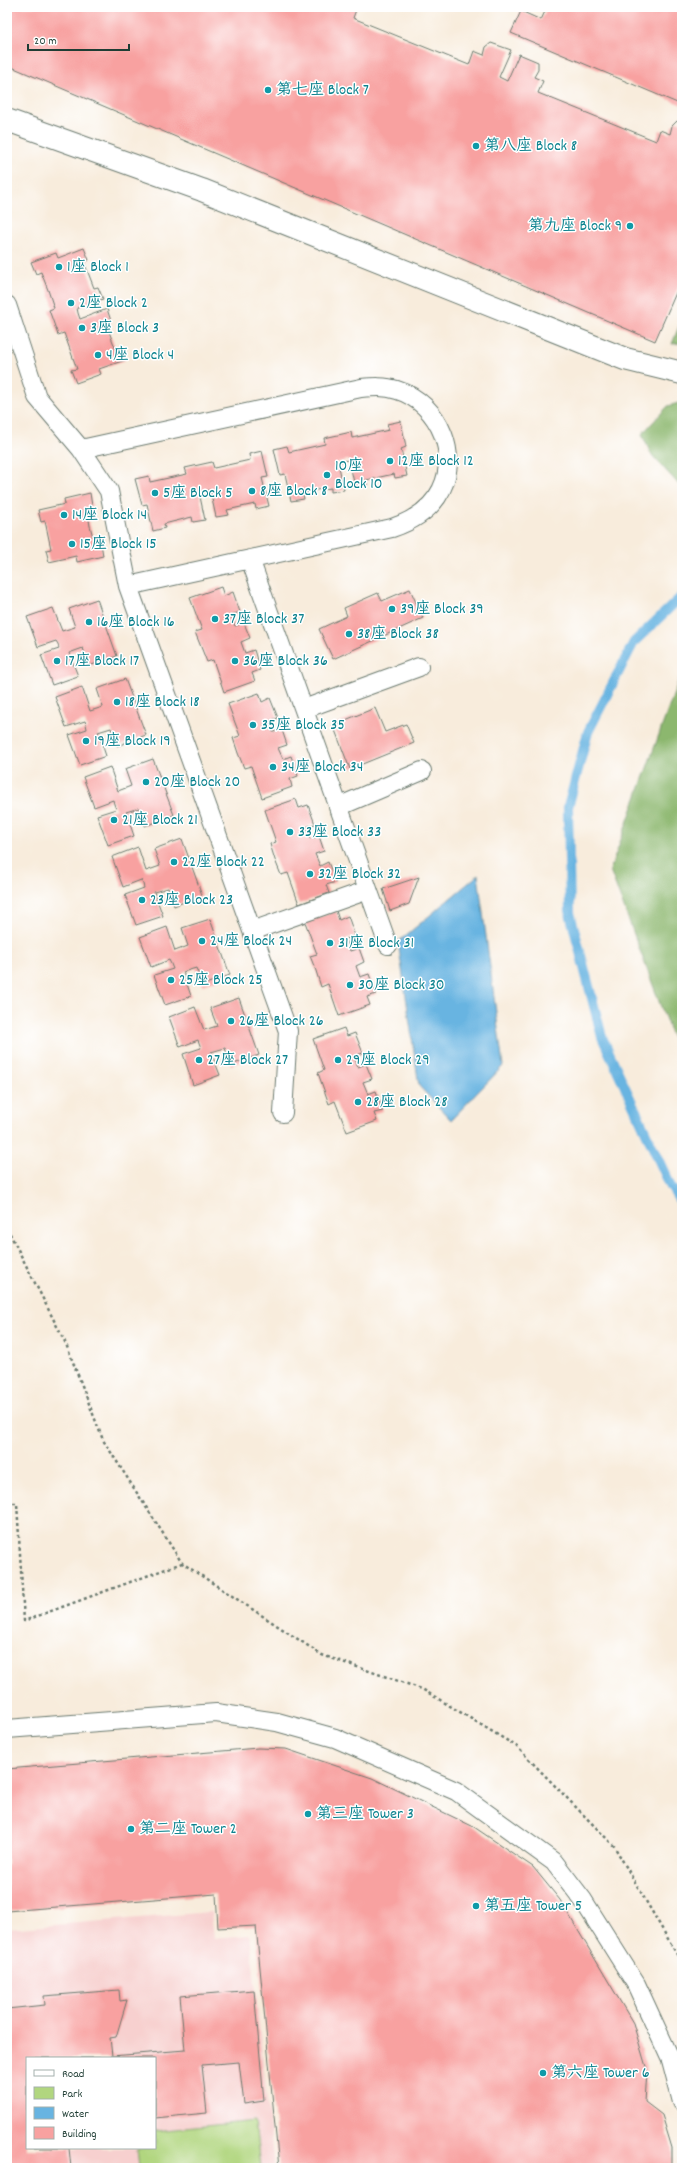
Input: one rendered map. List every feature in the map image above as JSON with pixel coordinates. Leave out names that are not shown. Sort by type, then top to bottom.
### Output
[{"type":"street","points":[[7,120],[202,190],[625,359],[682,373]]},
{"type":"lane","points":[[7,305],[37,397],[81,449],[109,491],[128,586],[288,1031],[283,1113]]},
{"type":"lane","points":[[81,449],[361,388],[380,386],[398,390],[415,398],[429,410],[440,425],[444,437],[448,461],[442,485],[437,497],[425,511],[410,522],[392,528],[128,586]]},
{"type":"lane","points":[[250,559],[388,945]]},
{"type":"lane","points":[[304,709],[419,667]]},
{"type":"lane","points":[[338,807],[422,771]]},
{"type":"lane","points":[[252,931],[368,890]]},
{"type":"lane","points":[[7,1730],[216,1713],[277,1722],[335,1738],[456,1791],[554,1862],[583,1900],[636,1984],[671,2060],[682,2102]]},
{"type":"path","points":[[678,308],[682,309]]},
{"type":"path","points":[[7,1228],[66,1344],[103,1440],[182,1564],[322,1655],[422,1689],[516,1746],[614,1846],[682,1963]]},
{"type":"path","points":[[7,1503],[17,1503],[24,1621],[182,1564]]},
{"type":"shaded area","points":[[211,1912],[214,1938],[250,1935],[274,2168],[7,2168],[7,1929]]},
{"type":"green space","points":[[682,319],[682,343],[672,344]]},
{"type":"green space","points":[[682,402],[682,488],[651,454],[642,434],[668,406]]},
{"type":"green space","points":[[682,671],[682,1063],[610,870]]},
{"type":"green space","points":[[255,2121],[260,2168],[139,2168],[137,2149],[156,2149],[156,2131]]},
{"type":"water","points":[[478,875],[503,1066],[451,1120],[419,1086],[398,942]]},
{"type":"building","points":[[7,7],[357,7],[353,18],[469,65],[474,51],[484,55],[486,47],[491,43],[511,50],[499,77],[507,81],[519,54],[538,62],[538,70],[534,77],[543,81],[538,93],[656,141],[660,130],[670,134],[672,126],[677,121],[682,123],[682,279],[655,341],[7,65]]},
{"type":"building","points":[[547,7],[682,7],[682,105],[511,33],[521,11],[541,20]]},
{"type":"building","points":[[84,248],[89,260],[84,262],[94,288],[98,287],[103,299],[77,308],[80,319],[107,309],[111,321],[106,323],[116,350],[121,348],[125,360],[99,369],[101,374],[76,383],[71,370],[77,369],[64,333],[58,335],[49,310],[54,308],[48,290],[41,272],[36,274],[31,262],[56,253],[58,258]]},
{"type":"building","points":[[401,421],[406,447],[401,449],[407,476],[395,478],[394,474],[366,480],[367,485],[355,487],[349,460],[338,462],[344,490],[331,492],[331,488],[316,490],[303,494],[304,499],[291,501],[285,474],[280,475],[274,449],[287,446],[289,452],[325,444],[324,438],[351,432],[352,438],[389,430],[387,424]]},
{"type":"building","points":[[262,451],[268,477],[262,478],[269,506],[256,509],[255,504],[227,510],[229,515],[216,517],[210,490],[199,492],[205,520],[193,522],[192,517],[164,524],[165,528],[153,531],[147,504],[142,505],[135,479],[149,476],[150,482],[187,474],[185,468],[212,462],[214,468],[250,460],[249,454]]},
{"type":"building","points":[[90,493],[92,506],[87,508],[90,526],[95,544],[101,543],[103,556],[77,562],[76,556],[49,562],[46,550],[51,549],[45,521],[41,522],[38,510],[65,504],[64,499]]},
{"type":"building","points":[[221,587],[224,596],[233,592],[240,612],[231,615],[235,626],[244,623],[250,638],[241,642],[245,653],[254,650],[260,670],[252,673],[255,681],[224,692],[213,660],[207,662],[195,632],[202,630],[190,598]]},
{"type":"building","points":[[410,589],[423,618],[333,659],[319,629],[347,616],[344,608],[378,593],[382,601]]},
{"type":"building","points":[[97,599],[117,656],[89,666],[83,648],[69,653],[78,676],[52,685],[41,655],[59,649],[58,644],[56,641],[38,647],[27,617],[53,608],[62,631],[75,627],[69,609]]},
{"type":"building","points":[[125,679],[146,735],[117,746],[111,728],[98,732],[106,756],[80,765],[69,735],[87,729],[85,721],[66,727],[55,697],[82,687],[90,711],[103,707],[97,689]]},
{"type":"building","points":[[259,693],[262,702],[270,698],[278,718],[269,721],[273,732],[282,730],[287,745],[278,748],[283,759],[291,756],[298,776],[290,779],[292,787],[262,798],[251,766],[244,768],[238,753],[233,738],[240,736],[228,704]]},
{"type":"building","points":[[375,708],[385,732],[406,724],[414,743],[350,769],[333,725]]},
{"type":"building","points":[[153,759],[174,815],[145,826],[139,808],[126,812],[134,836],[108,845],[97,815],[116,809],[113,800],[94,807],[83,777],[110,767],[118,791],[131,786],[125,769]]},
{"type":"building","points":[[296,799],[299,808],[308,805],[315,824],[306,827],[310,839],[319,836],[324,851],[315,854],[320,866],[328,862],[336,882],[326,885],[329,893],[299,904],[288,873],[281,875],[275,860],[270,844],[276,842],[265,810]]},
{"type":"building","points":[[182,839],[202,895],[174,906],[168,888],[154,892],[163,916],[136,925],[125,895],[144,888],[143,884],[141,880],[123,887],[112,857],[138,847],[146,871],[160,866],[154,849]]},
{"type":"building","points":[[419,877],[409,904],[390,911],[383,889]]},
{"type":"building","points":[[336,911],[339,920],[348,916],[355,936],[346,939],[350,951],[359,948],[364,962],[356,966],[360,977],[369,974],[376,994],[367,997],[370,1005],[339,1016],[328,984],[321,987],[310,956],[317,954],[305,922]]},
{"type":"building","points":[[210,919],[230,975],[203,985],[196,968],[183,972],[191,996],[165,1005],[154,975],[173,969],[169,960],[151,967],[140,937],[167,927],[175,951],[188,946],[182,928]]},
{"type":"building","points":[[239,998],[259,1055],[231,1065],[225,1048],[211,1052],[220,1075],[193,1085],[183,1054],[201,1048],[198,1040],[180,1047],[169,1017],[195,1007],[204,1030],[217,1026],[210,1008]]},
{"type":"building","points":[[344,1028],[347,1036],[355,1033],[363,1053],[354,1056],[358,1067],[366,1064],[372,1079],[363,1082],[368,1094],[376,1091],[383,1111],[374,1113],[377,1121],[347,1132],[335,1101],[329,1104],[318,1073],[324,1070],[313,1039]]},
{"type":"building","points":[[258,1748],[286,1749],[372,1778],[474,1827],[533,1867],[560,1900],[633,2023],[647,2070],[645,2102],[662,2115],[672,2148],[672,2168],[279,2168],[256,1926],[218,1928],[216,1894],[7,1911],[7,1769]]},
{"type":"building","points":[[119,1990],[120,2001],[127,2000],[116,2037],[110,2038],[112,2056],[185,2050],[180,1996],[254,1990],[264,2101],[244,2104],[239,2062],[202,2065],[207,2113],[156,2118],[156,2057],[26,2057],[26,2149],[69,2149],[71,2168],[7,2168],[7,2009],[45,2005],[44,1996]]},
{"type":"waterway","points":[[682,596],[634,642],[588,732],[568,807],[570,913],[602,1037],[671,1187],[682,1204]]},
{"type":"place","name":"第七座 Block 7","points":[[268,90]]},
{"type":"place","name":"第八座 Block 8","points":[[476,146]]},
{"type":"place","name":"第九座 Block 9","points":[[630,226]]},
{"type":"place","name":"1座 Block 1","points":[[59,267]]},
{"type":"place","name":"2座 Block 2","points":[[71,303]]},
{"type":"place","name":"3座 Block 3","points":[[82,328]]},
{"type":"place","name":"4座 Block 4","points":[[98,355]]},
{"type":"place","name":"12座 Block 12","points":[[390,461]]},
{"type":"place","name":"10座 Block 10","points":[[327,475]]},
{"type":"place","name":"8座 Block 8","points":[[252,491]]},
{"type":"place","name":"5座 Block 5","points":[[155,493]]},
{"type":"place","name":"14座 Block 14","points":[[64,515]]},
{"type":"place","name":"15座 Block 15","points":[[72,544]]},
{"type":"place","name":"39座 Block 39","points":[[392,609]]},
{"type":"place","name":"37座 Block 37","points":[[215,619]]},
{"type":"place","name":"16座 Block 16","points":[[89,622]]},
{"type":"place","name":"38座 Block 38","points":[[349,634]]},
{"type":"place","name":"17座 Block 17","points":[[57,661]]},
{"type":"place","name":"36座 Block 36","points":[[235,661]]},
{"type":"place","name":"18座 Block 18","points":[[117,702]]},
{"type":"place","name":"35座 Block 35","points":[[253,725]]},
{"type":"place","name":"19座 Block 19","points":[[86,741]]},
{"type":"place","name":"34座 Block 34","points":[[273,767]]},
{"type":"place","name":"20座 Block 20","points":[[146,782]]},
{"type":"place","name":"21座 Block 21","points":[[114,820]]},
{"type":"place","name":"33座 Block 33","points":[[290,832]]},
{"type":"place","name":"22座 Block 22","points":[[174,862]]},
{"type":"place","name":"32座 Block 32","points":[[310,874]]},
{"type":"place","name":"23座 Block 23","points":[[142,900]]},
{"type":"place","name":"24座 Block 24","points":[[202,941]]},
{"type":"place","name":"31座 Block 31","points":[[330,943]]},
{"type":"place","name":"25座 Block 25","points":[[171,980]]},
{"type":"place","name":"30座 Block 30","points":[[350,985]]},
{"type":"place","name":"26座 Block 26","points":[[231,1021]]},
{"type":"place","name":"27座 Block 27","points":[[199,1060]]},
{"type":"place","name":"29座 Block 29","points":[[338,1060]]},
{"type":"place","name":"28座 Block 28","points":[[358,1102]]},
{"type":"place","name":"第三座 Tower 3","points":[[308,1814]]},
{"type":"place","name":"第二座 Tower 2","points":[[131,1829]]},
{"type":"place","name":"第五座 Tower 5","points":[[476,1906]]},
{"type":"place","name":"第六座 Tower 6","points":[[543,2073]]}]
